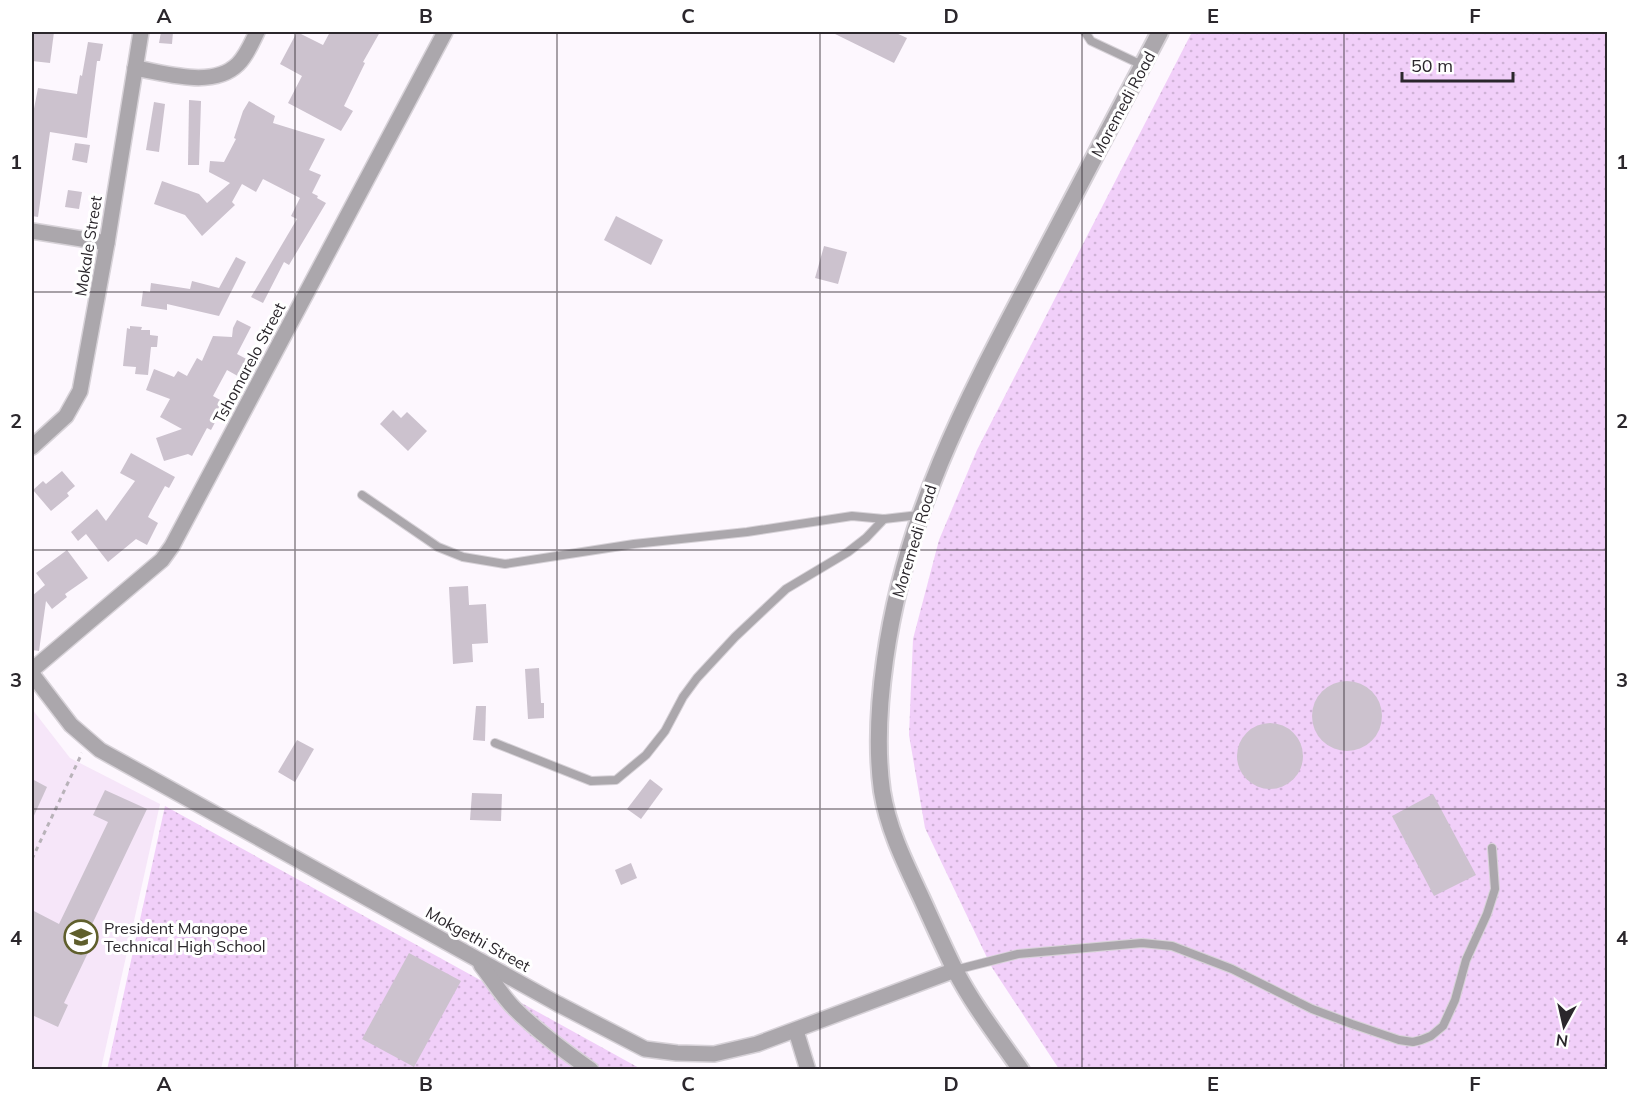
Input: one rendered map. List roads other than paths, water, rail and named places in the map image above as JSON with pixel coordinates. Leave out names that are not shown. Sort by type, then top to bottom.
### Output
[{"type":"street","name":"Mokale Street","points":[[32,447],[66,416],[80,391],[107,243],[141,32]]},
{"type":"street","points":[[135,68],[196,77],[215,77],[237,65],[257,32]]},
{"type":"street","name":"Tshomarelo Street","points":[[32,672],[162,560],[172,546],[445,32]]},
{"type":"street","name":"Moremedi Road","points":[[1021,1070],[976,1006],[955,970],[895,840],[882,792],[879,723],[884,666],[890,625],[919,516],[940,460],[969,397],[1160,32]]},
{"type":"street","points":[[32,231],[107,243]]},
{"type":"street","name":"Mokgethi Street","points":[[32,672],[71,725],[88,741],[568,1010],[645,1049],[714,1054],[757,1044],[955,970]]},
{"type":"street","points":[[478,960],[523,1017],[549,1040],[591,1070]]},
{"type":"street","points":[[796,1031],[808,1070]]},
{"type":"lane","points":[[1085,32],[1091,41],[1143,66]]},
{"type":"lane","points":[[362,495],[438,547],[463,557],[505,564],[634,544],[747,532],[852,516],[884,519],[919,516]]},
{"type":"lane","points":[[495,743],[591,781],[616,780],[646,755],[665,731],[683,697],[697,678],[743,629],[786,589],[848,552],[866,538],[884,519]]},
{"type":"lane","points":[[955,970],[1018,954],[1142,943],[1172,946],[1232,969],[1312,1009],[1399,1040],[1413,1042],[1431,1036],[1443,1026],[1455,1000],[1466,960],[1487,914],[1495,889],[1492,848]]},
{"type":"place","name":"President Mangope Technical High School","points":[[81,937]]}]
